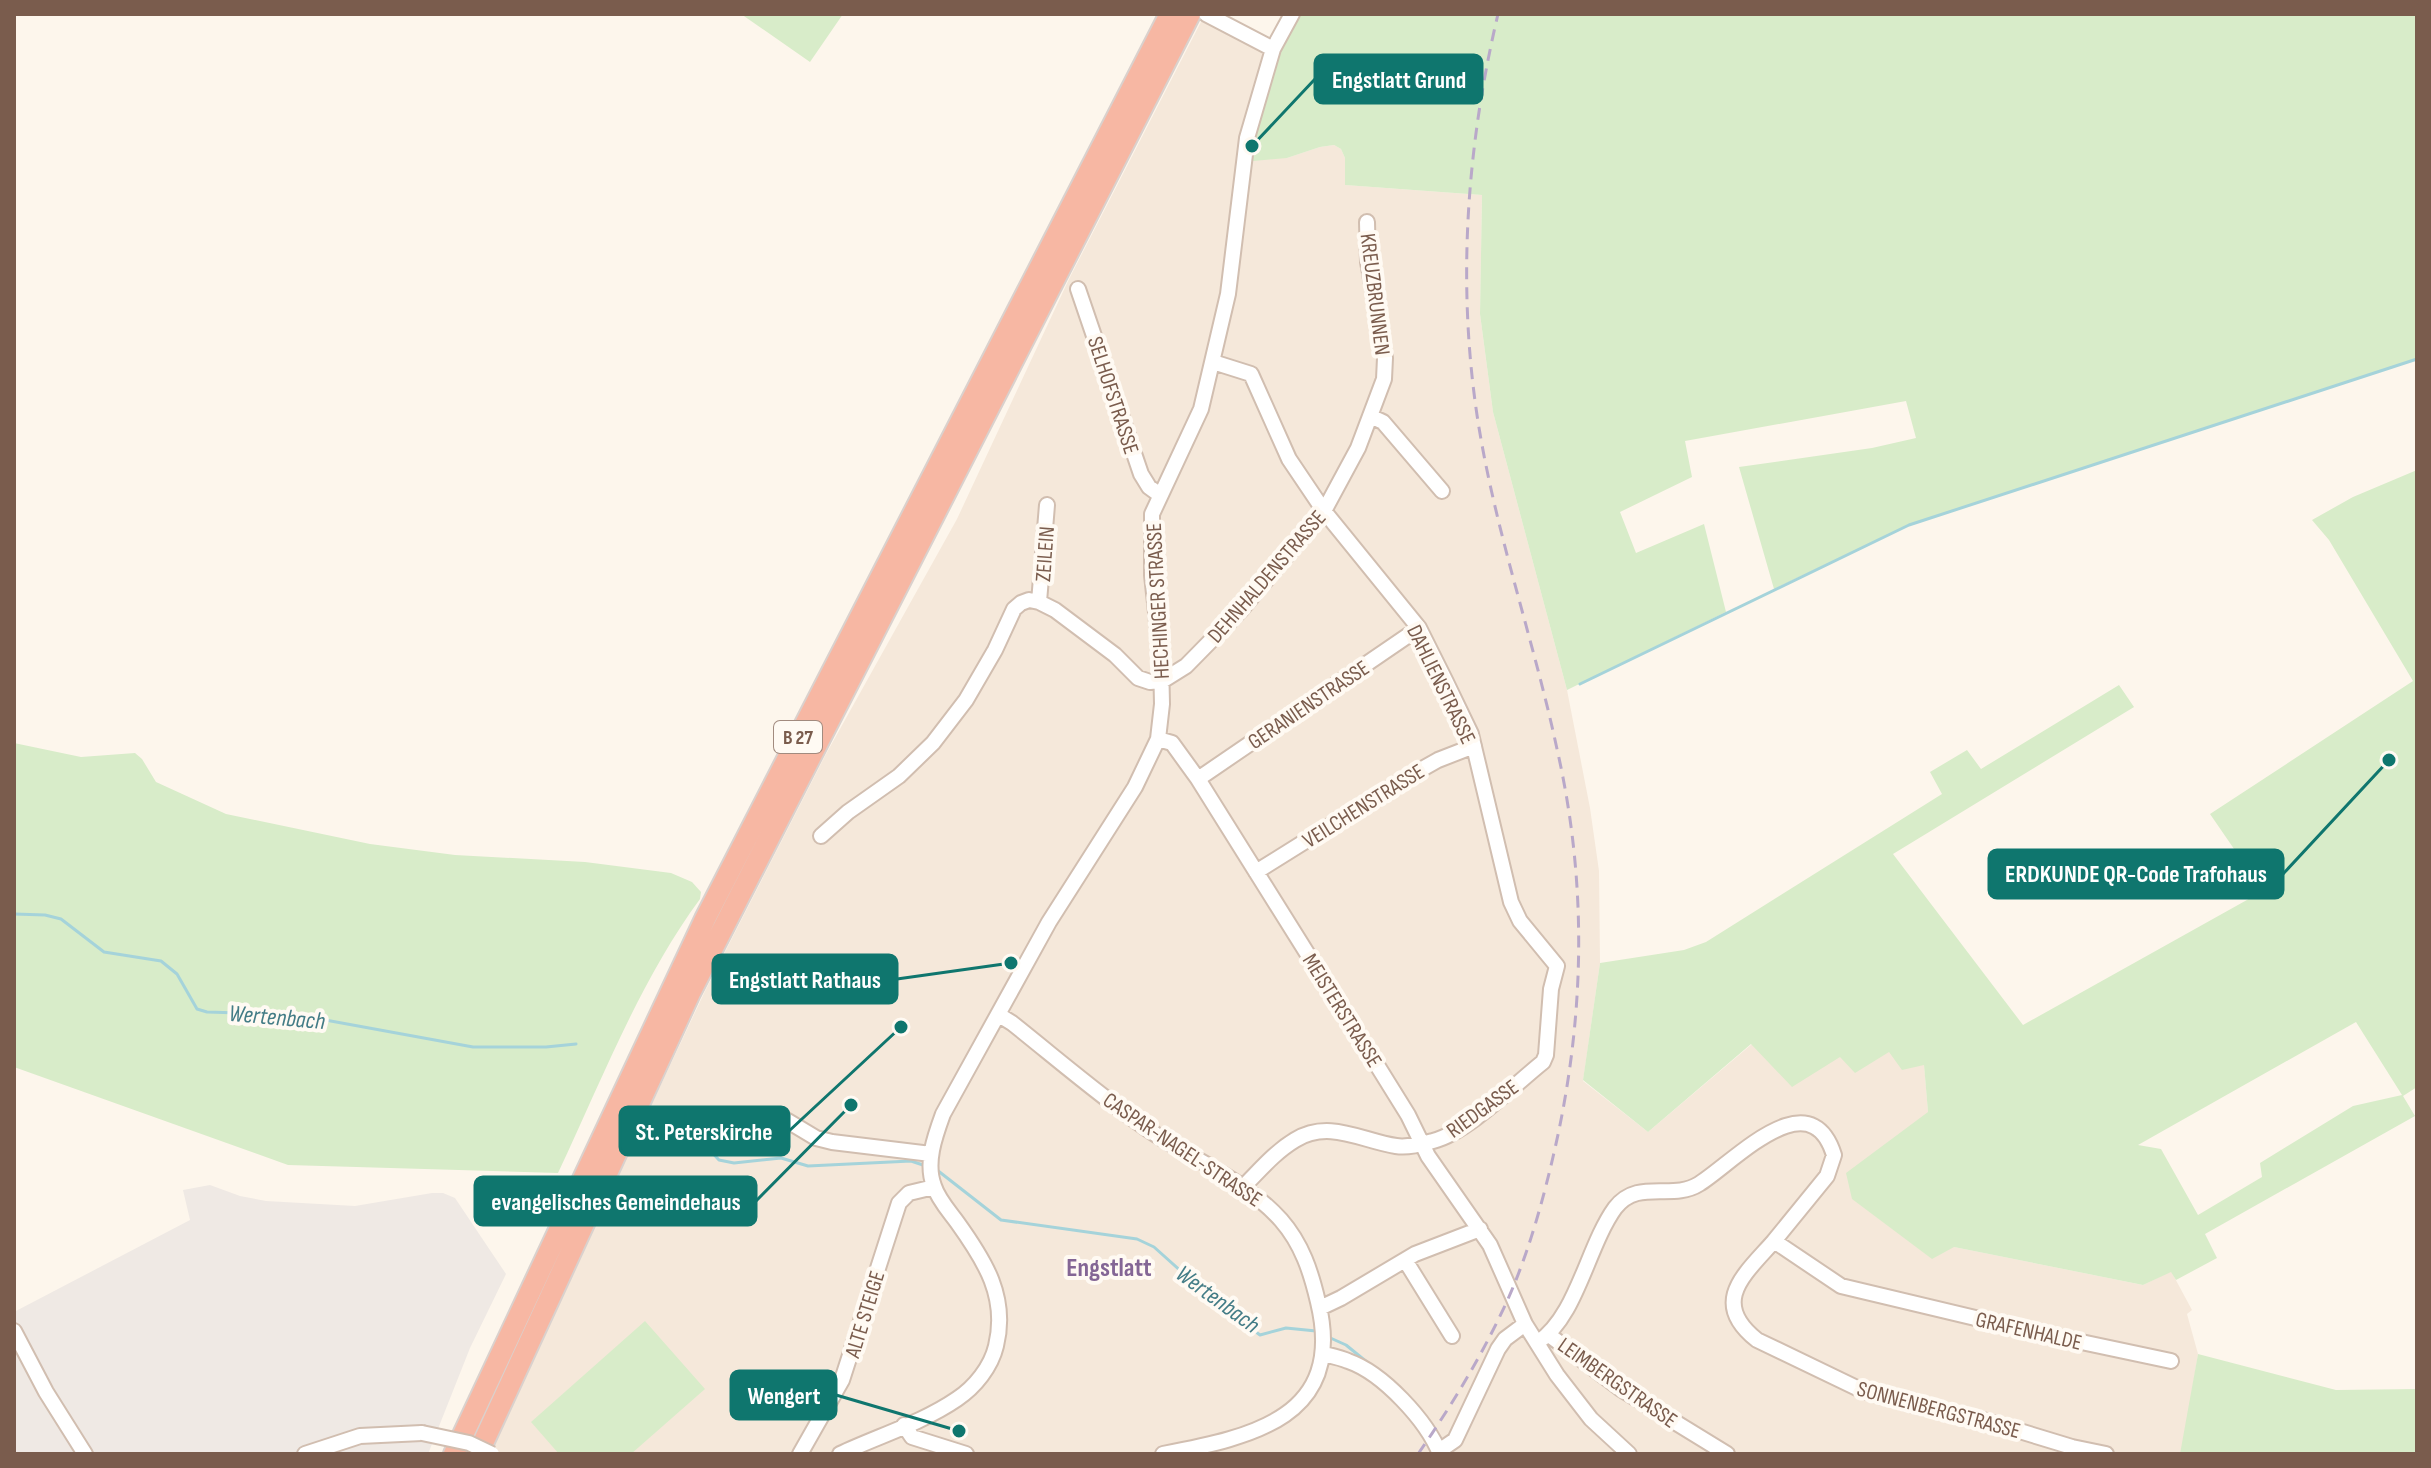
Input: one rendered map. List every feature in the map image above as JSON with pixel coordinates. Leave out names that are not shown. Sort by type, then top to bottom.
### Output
[{"type":"highway","name":"B 27","points":[[454,1454],[705,919],[1170,27],[1190,14]]},
{"type":"highway","name":"B 27","points":[[478,1454],[690,993],[1170,27]]},
{"type":"street","points":[[1206,14],[1273,49]]},
{"type":"street","name":"HECHINGER STRASSE","points":[[933,1181],[931,1154],[943,1114],[1056,911],[1135,787],[1158,739],[1162,681],[1151,540],[1152,514],[1201,409],[1228,294],[1243,162],[1253,112],[1273,49],[1292,14]]},
{"type":"street","name":"KREUZBRUNNEN","points":[[1367,222],[1368,262],[1386,366]]},
{"type":"street","name":"SELHOFSTRASSE","points":[[1078,289],[1141,474],[1149,487],[1160,495]]},
{"type":"street","name":"DAHLIENSTRASSE","points":[[1213,362],[1251,374],[1289,459],[1324,511],[1419,628],[1471,734],[1511,902],[1520,921],[1557,966]]},
{"type":"street","name":"DEHNHALDENSTRASSE","points":[[1162,681],[1186,666],[1241,610],[1324,511],[1358,448],[1386,366]]},
{"type":"street","points":[[1370,416],[1383,422],[1442,491]]},
{"type":"street","name":"ZEILEIN","points":[[1039,602],[1047,505]]},
{"type":"street","points":[[821,836],[848,812],[899,776],[933,743],[974,687],[1014,609],[1029,600],[1039,602],[1070,620],[1115,655],[1138,678],[1150,682],[1162,681]]},
{"type":"street","name":"GERANIENSTRASSE","points":[[1198,779],[1419,628]]},
{"type":"street","name":"MEISTERSTRASSE","points":[[1158,739],[1172,743],[1198,779],[1372,1057],[1422,1144],[1490,1245],[1525,1324],[1543,1339],[1582,1408],[1629,1454]]},
{"type":"street","name":"VEILCHENSTRASSE","points":[[1256,872],[1408,777],[1438,760],[1474,746]]},
{"type":"street","name":"RIEDGASSE","points":[[1244,1186],[1272,1157],[1297,1139],[1314,1132],[1340,1131],[1398,1147],[1422,1144],[1457,1131],[1543,1062],[1549,1039],[1551,989],[1557,966]]},
{"type":"street","name":"CASPAR-NAGEL-STRASSE","points":[[999,1015],[1148,1129],[1244,1186],[1295,1237],[1312,1277],[1320,1308],[1324,1349],[1312,1388],[1295,1409],[1263,1427],[1184,1452],[1163,1454]]},
{"type":"street","points":[[786,1120],[807,1133],[832,1142],[931,1154]]},
{"type":"street","name":"SONNENBERGSTRASSE","points":[[1543,1339],[1578,1286],[1616,1206],[1641,1190],[1686,1190],[1777,1129],[1800,1123],[1810,1125],[1826,1135],[1834,1155],[1827,1176],[1745,1274],[1734,1295],[1736,1318],[1743,1329],[1757,1340],[1861,1390],[2106,1454]]},
{"type":"street","points":[[840,1454],[957,1399],[981,1377],[995,1352],[1001,1320],[994,1284],[933,1181]]},
{"type":"street","name":"ALTE STEIGE","points":[[800,1454],[842,1380],[899,1203],[909,1193],[933,1181]]},
{"type":"street","points":[[1320,1308],[1405,1260],[1480,1229]]},
{"type":"street","name":"GRAFENHALDE","points":[[1774,1241],[1841,1286],[2171,1361]]},
{"type":"street","points":[[1405,1260],[1452,1336]]},
{"type":"street","points":[[1324,1349],[1351,1361],[1384,1384],[1416,1415],[1440,1453],[1455,1440],[1498,1349],[1505,1339],[1525,1324]]},
{"type":"street","points":[[14,1331],[46,1392],[85,1454]]},
{"type":"street","name":"LEIMBERGSTRASSE","points":[[1543,1339],[1727,1454]]},
{"type":"street","points":[[904,1425],[912,1437],[944,1451],[966,1454]]},
{"type":"street","points":[[305,1454],[360,1436],[422,1433],[469,1443],[492,1454]]},
{"type":"shaded area","points":[[1205,14],[1273,49],[1287,158],[1334,145],[1341,149],[1345,158],[1345,185],[1482,195],[1480,314],[1493,412],[1567,690],[1599,871],[1600,963],[1583,1081],[1648,1132],[1752,1044],[1840,1057],[1889,1052],[1924,1064],[1928,1112],[1954,1247],[2143,1285],[2171,1271],[2192,1310],[2187,1314],[2198,1354],[2182,1454],[487,1454],[706,989],[826,754],[957,519],[1069,279]]},
{"type":"shaded area","points":[[210,1185],[266,1201],[355,1206],[432,1193],[455,1198],[506,1274],[470,1348],[428,1454],[14,1454],[14,1312],[190,1220],[183,1190]]},
{"type":"green space","points":[[741,14],[843,14],[810,62]]},
{"type":"green space","points":[[1292,14],[2417,14],[2417,359],[1909,525],[1774,589],[1739,467],[1872,448],[1916,438],[1906,401],[1685,441],[1692,477],[1620,512],[1636,553],[1704,524],[1726,612],[1567,690],[1493,412],[1480,314],[1482,195],[1345,185],[1345,158],[1341,149],[1334,145],[1287,158],[1243,162]]},
{"type":"green space","points":[[2417,470],[2417,1087],[2403,1096],[2415,1116],[2205,1234],[2217,1258],[2176,1280],[2171,1272],[2143,1285],[1954,1247],[1932,1259],[1852,1199],[1846,1173],[1928,1112],[1924,1065],[1902,1070],[1889,1052],[1855,1073],[1840,1057],[1792,1087],[1751,1044],[1648,1132],[1583,1080],[1600,963],[1684,950],[1706,942],[1942,794],[1930,772],[1967,750],[1981,769],[2119,685],[2134,707],[1893,854],[2023,1025],[2263,891],[2210,814],[2413,681],[2329,540],[2312,520],[2353,497]],"holes":[[[2356,1022],[2402,1095],[2353,1106],[2260,1163],[2262,1177],[2198,1215],[2161,1149],[2138,1145]]]},
{"type":"green space","points":[[14,743],[81,757],[135,753],[156,782],[226,814],[370,844],[455,855],[585,862],[671,873],[692,882],[701,892],[700,899],[640,998],[558,1173],[288,1165],[14,1067]]},
{"type":"green space","points":[[645,1321],[705,1389],[631,1454],[559,1454],[531,1422]]},
{"type":"green space","points":[[2198,1354],[2336,1390],[2417,1389],[2417,1454],[2180,1454]]},
{"type":"waterway","points":[[1580,684],[1909,525],[2417,359]]},
{"type":"waterway","name":"Wertenbach","points":[[14,914],[61,919],[104,952],[161,961],[177,974],[197,1009],[207,1012],[298,1015],[473,1047],[576,1044]]},
{"type":"waterway","name":"Wertenbach","points":[[705,1145],[719,1160],[734,1163],[781,1158],[808,1166],[911,1161],[926,1166]]},
{"type":"waterway","name":"Wertenbach","points":[[937,1170],[1001,1220],[1137,1239],[1154,1247],[1212,1299],[1260,1335],[1286,1328],[1316,1331]]},
{"type":"waterway","name":"Wertenbach","points":[[1326,1336],[1346,1345],[1373,1367]]},
{"type":"railway","points":[[1418,1454],[1478,1359],[1522,1264],[1539,1211],[1564,1106],[1577,1004],[1578,902],[1567,800],[1547,707],[1493,499],[1471,365],[1467,314],[1468,213],[1479,113],[1498,14]]},
{"type":"place","name":"Engstlatt Grund","points":[[1252,146]]},
{"type":"place","name":"ERDKUNDE QR-Code Trafohaus","points":[[2389,760]]},
{"type":"place","name":"Engstlatt Rathaus","points":[[1011,963]]},
{"type":"place","name":"St. Peterskirche","points":[[901,1027]]},
{"type":"place","name":"evangelisches Gemeindehaus","points":[[851,1105]]},
{"type":"place","name":"Wengert","points":[[959,1431]]},
{"type":"district","name":"Engstlatt","points":[[1109,1267]]}]
